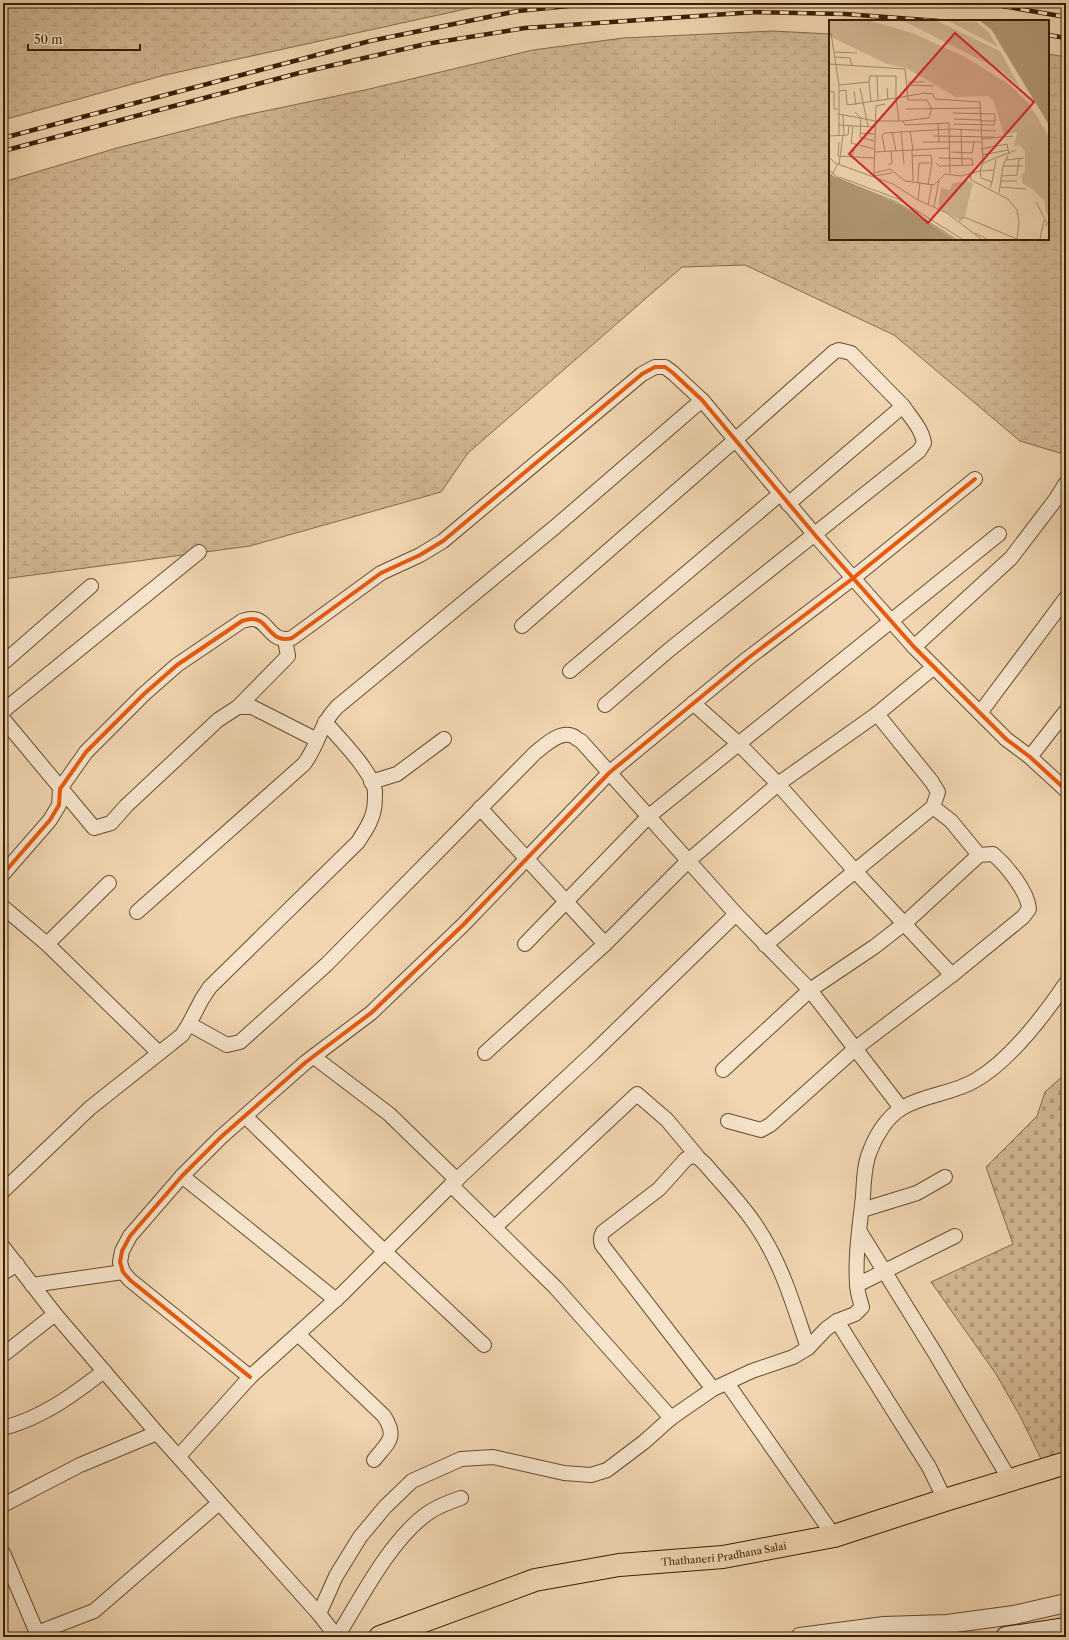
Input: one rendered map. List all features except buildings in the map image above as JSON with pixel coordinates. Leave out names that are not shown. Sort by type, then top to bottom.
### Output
[{"type":"main road","name":"Thathaneri Pradhana Salai","points":[[380,1637],[535,1580],[619,1565],[722,1557],[834,1536],[1066,1463]]},
{"type":"main road","points":[[1006,1637],[1066,1628]]},
{"type":"street","points":[[522,626],[834,352],[839,350],[851,353],[903,406],[920,430],[924,438],[924,443],[919,451],[669,650],[605,705]]},
{"type":"street","points":[[3,874],[50,820],[59,805],[60,789],[86,752],[144,694],[177,665],[242,621],[252,618],[259,621],[279,639],[285,640],[292,638],[381,573],[420,555],[443,541],[642,374],[655,367],[665,367],[674,373],[702,400],[814,535],[914,647],[1006,739],[1030,757],[1066,790]]},
{"type":"street","points":[[137,912],[304,764],[312,753],[325,722],[337,707],[555,527],[702,400]]},
{"type":"street","points":[[570,671],[784,499],[903,406]]},
{"type":"street","points":[[250,1377],[130,1280],[123,1272],[120,1262],[122,1251],[130,1236],[182,1176],[221,1137],[314,1057],[371,1013],[463,925],[609,773],[747,659],[852,579],[975,479]]},
{"type":"street","points":[[914,647],[1011,558],[1056,499],[1066,483]]},
{"type":"street","points":[[525,944],[649,816],[999,534]]},
{"type":"street","points":[[3,711],[199,552]]},
{"type":"street","points":[[3,663],[90,586]]},
{"type":"street","points":[[980,713],[1066,598]]},
{"type":"street","points":[[3,719],[94,828],[111,823],[126,806],[218,720],[238,707],[288,656],[285,640]]},
{"type":"street","points":[[485,1053],[604,944],[687,862],[778,784],[877,714],[934,667]]},
{"type":"street","points":[[693,703],[739,744],[778,784],[855,871],[952,975]]},
{"type":"street","points":[[238,707],[252,707],[317,740]]},
{"type":"street","points":[[1030,757],[1066,711]]},
{"type":"street","points":[[765,945],[933,807],[938,792],[932,782],[877,714]]},
{"type":"street","points":[[3,1191],[90,1108],[182,1035],[210,987],[358,842],[369,824],[374,810],[375,790],[354,754],[325,722]]},
{"type":"street","points":[[189,1024],[227,1045],[240,1042],[327,964],[535,753],[550,741],[563,735],[572,735],[581,742],[649,816],[687,862],[765,945],[810,990],[901,1108]]},
{"type":"street","points":[[371,782],[397,774],[444,739]]},
{"type":"street","points":[[933,807],[951,821],[979,855]]},
{"type":"street","points":[[480,808],[604,944]]},
{"type":"street","points":[[723,1070],[810,990],[874,947],[905,923],[979,855],[993,854],[1000,860],[1026,895],[1029,909],[1023,917],[952,975],[856,1048],[770,1125],[761,1130],[728,1121]]},
{"type":"street","points":[[47,944],[109,883]]},
{"type":"street","points":[[3,908],[47,944],[159,1053]]},
{"type":"street","points":[[179,1456],[250,1377],[336,1300],[454,1182],[593,1053],[736,914]]},
{"type":"street","points":[[319,1614],[336,1576],[360,1537],[385,1507],[412,1482],[461,1459],[493,1457],[564,1473],[591,1475],[607,1470],[644,1442],[671,1418],[713,1389],[752,1371],[793,1357],[808,1348],[816,1337],[837,1321],[855,1314],[862,1307],[857,1285],[856,1258],[866,1169],[869,1152],[879,1132],[901,1108],[919,1100],[959,1089],[976,1081],[1003,1060],[1048,1008],[1066,983]]},
{"type":"street","points":[[314,1057],[389,1114],[495,1227],[556,1288],[671,1418]]},
{"type":"street","points":[[495,1227],[637,1094],[667,1120],[748,1214],[770,1249],[786,1283],[808,1348]]},
{"type":"street","points":[[245,1116],[385,1252],[484,1345]]},
{"type":"street","points":[[697,1156],[692,1156],[686,1159],[659,1189],[603,1232],[600,1236],[600,1241],[713,1389]]},
{"type":"street","points":[[182,1176],[336,1300]]},
{"type":"street","points":[[862,1210],[917,1193],[945,1177]]},
{"type":"street","points":[[860,1232],[935,1353],[1010,1480]]},
{"type":"street","points":[[857,1285],[955,1236]]},
{"type":"street","points":[[3,1247],[55,1314],[157,1433],[319,1614],[337,1637],[378,1571],[408,1531],[427,1514],[442,1504],[461,1498]]},
{"type":"street","points":[[3,1273],[17,1264]]},
{"type":"street","points":[[32,1285],[123,1272]]},
{"type":"street","points":[[3,1355],[55,1314]]},
{"type":"street","points":[[837,1321],[930,1467],[946,1500]]},
{"type":"street","points":[[298,1334],[384,1416],[392,1433],[389,1441],[374,1460]]},
{"type":"street","points":[[3,1428],[16,1425],[46,1411],[73,1395],[104,1371]]},
{"type":"street","points":[[728,1383],[834,1536]]},
{"type":"street","points":[[3,1505],[80,1465],[157,1433]]},
{"type":"street","points":[[3,1553],[35,1635],[94,1611],[219,1503]]},
{"type":"street","points":[[800,1637],[884,1626],[947,1624],[1014,1615],[1066,1603]]},
{"type":"green space","points":[[3,3],[493,3],[165,75],[3,120]]},
{"type":"green space","points":[[773,31],[829,34],[829,240],[1049,240],[1049,54],[1066,57],[1066,449],[1063,454],[1020,441],[894,335],[745,265],[682,267],[468,453],[441,492],[250,546],[3,579],[3,182],[117,148],[241,116],[365,90],[533,50],[623,38]]},
{"type":"green space","points":[[1066,1073],[1066,1452],[1042,1461],[1020,1416],[996,1374],[931,1282],[1013,1244],[986,1167],[1037,1116],[1045,1092]]},
{"type":"railway","points":[[3,138],[370,41],[518,11],[599,3]]},
{"type":"railway","points":[[985,3],[1066,17]]},
{"type":"railway","points":[[3,151],[303,72],[426,44],[525,28],[756,12],[845,14],[926,20]]},
{"type":"railway","points":[[1049,35],[1066,38]]},
{"type":"cycle path","points":[[3,874],[50,820],[59,805],[60,789],[86,752],[144,694],[177,665],[242,621],[246,620],[258,620],[278,638],[292,638],[381,573],[420,555],[443,541],[642,374],[655,367],[665,367],[702,400],[815,535],[914,647],[1006,739],[1030,757],[1066,790]]},
{"type":"cycle path","points":[[250,1377],[130,1280],[123,1272],[120,1262],[122,1251],[130,1236],[182,1176],[221,1137],[306,1062],[371,1013],[463,925],[609,773],[747,659],[852,579],[975,479]]}]
